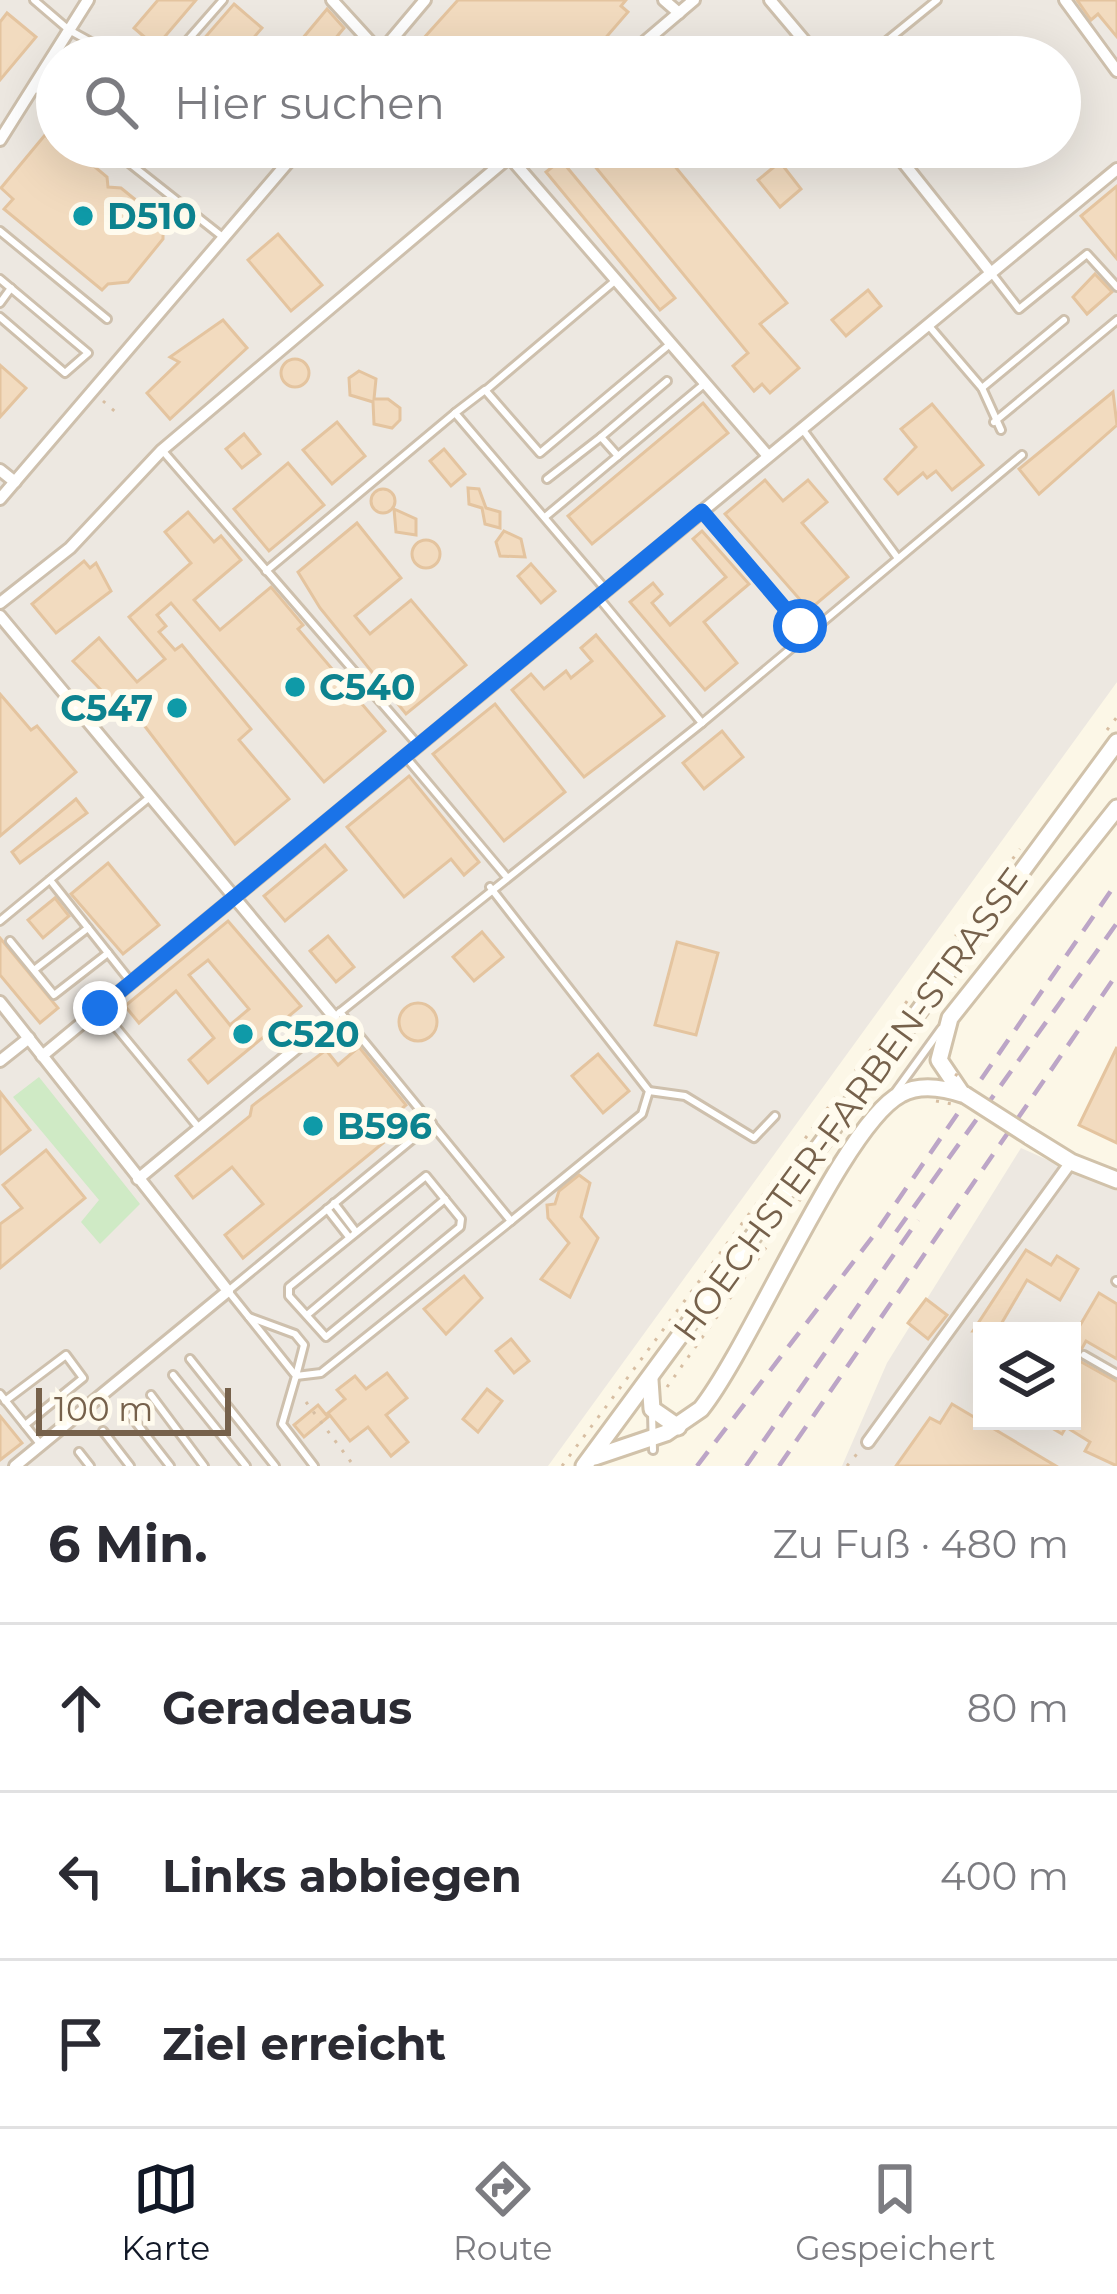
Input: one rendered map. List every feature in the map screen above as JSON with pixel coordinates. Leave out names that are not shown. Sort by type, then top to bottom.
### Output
[{"type":"main road","name":"HOECHSTER-FARBEN-STRASSE","points":[[586,1464],[1117,742]]},
{"type":"main road","points":[[1102,762],[1117,776]]},
{"type":"main road","points":[[948,1085],[939,1054],[950,1018],[1117,808]]},
{"type":"main road","points":[[586,1464],[613,1449],[653,1443],[678,1427],[720,1383],[879,1113],[907,1091],[948,1085],[1071,1162],[1117,1180]]},
{"type":"main road","points":[[652,1374],[652,1409],[678,1427]]},
{"type":"street","points":[[65,36],[88,0]]},
{"type":"street","points":[[332,0],[363,36]]},
{"type":"street","points":[[396,36],[425,0]]},
{"type":"street","points":[[664,0],[679,13]]},
{"type":"street","points":[[652,36],[694,0]]},
{"type":"street","points":[[770,0],[800,36]]},
{"type":"street","points":[[1065,0],[1117,71]]},
{"type":"street","points":[[0,140],[36,84]]},
{"type":"street","points":[[0,500],[283,168]]},
{"type":"street","points":[[0,603],[70,548],[162,450],[490,168]]},
{"type":"street","points":[[526,168],[768,456]]},
{"type":"street","points":[[908,168],[991,273]]},
{"type":"street","points":[[42,1056],[1117,169]]},
{"type":"street","points":[[0,470],[15,482]]},
{"type":"street","points":[[0,616],[233,898],[337,1014],[138,1179]]},
{"type":"street","points":[[0,1002],[228,1291],[15,1466]]},
{"type":"street","points":[[0,1061],[29,1038]]},
{"type":"street","points":[[868,1442],[1071,1162]]},
{"type":"lane","points":[[34,0],[81,36]]},
{"type":"lane","points":[[191,36],[223,0]]},
{"type":"lane","points":[[893,36],[937,0]]},
{"type":"lane","points":[[135,168],[224,239]]},
{"type":"lane","points":[[0,231],[107,319]]},
{"type":"lane","points":[[991,273],[1019,309],[1087,254],[1117,287]]},
{"type":"lane","points":[[0,279],[88,353],[65,374],[0,317]]},
{"type":"lane","points":[[266,571],[616,280]]},
{"type":"lane","points":[[0,303],[10,288]]},
{"type":"lane","points":[[982,388],[1064,320]]},
{"type":"lane","points":[[994,422],[1117,320]]},
{"type":"lane","points":[[928,325],[982,388],[1001,430]]},
{"type":"lane","points":[[485,390],[540,453],[670,344]]},
{"type":"lane","points":[[547,479],[667,381]]},
{"type":"lane","points":[[545,517],[704,384]]},
{"type":"lane","points":[[455,413],[545,517],[702,723]]},
{"type":"lane","points":[[802,428],[897,557]]},
{"type":"lane","points":[[602,437],[618,456]]},
{"type":"lane","points":[[162,450],[418,745]]},
{"type":"lane","points":[[511,1221],[337,1014],[505,875],[702,723],[1022,455]]},
{"type":"lane","points":[[702,511],[808,635]]},
{"type":"lane","points":[[405,756],[505,875]]},
{"type":"lane","points":[[0,921],[150,797]]},
{"type":"lane","points":[[50,880],[131,982]]},
{"type":"lane","points":[[490,887],[649,1091],[685,1096],[754,1138],[775,1116]]},
{"type":"lane","points":[[34,970],[88,928]]},
{"type":"lane","points":[[10,941],[54,995],[108,953]]},
{"type":"lane","points":[[100,1008],[199,1128]]},
{"type":"lane","points":[[879,1113],[950,1018]]},
{"type":"lane","points":[[296,1376],[332,1368],[641,1114],[649,1091]]},
{"type":"lane","points":[[296,1376],[228,1291],[432,1124]]},
{"type":"lane","points":[[422,1177],[445,1199],[461,1219],[460,1227],[327,1338],[288,1289],[422,1177]]},
{"type":"lane","points":[[307,1316],[445,1199]]},
{"type":"lane","points":[[331,1206],[352,1234]]},
{"type":"lane","points":[[249,1317],[295,1334],[304,1345],[282,1424],[314,1466]]},
{"type":"lane","points":[[25,1425],[83,1378],[66,1355],[3,1397],[25,1425],[41,1445]]},
{"type":"lane","points":[[1084,1355],[1117,1374]]},
{"type":"lane","points":[[190,1360],[275,1466]]},
{"type":"lane","points":[[173,1375],[246,1466]]},
{"type":"lane","points":[[151,1394],[204,1466]]},
{"type":"lane","points":[[652,1409],[653,1443]]},
{"type":"lane","points":[[131,1416],[170,1466]]},
{"type":"lane","points":[[606,1466],[615,1425]]},
{"type":"lane","points":[[103,1431],[130,1466]]},
{"type":"lane","points":[[79,1452],[90,1466]]},
{"type":"path","points":[[103,401],[120,416]]},
{"type":"path","points":[[562,1466],[1019,849]]},
{"type":"path","points":[[306,1402],[354,1466]]},
{"type":"path","points":[[847,1466],[868,1442]]},
{"type":"shaded area","points":[[0,0],[1117,0],[1117,682],[548,1466],[0,1466]]},
{"type":"shaded area","points":[[1021,1148],[1117,1191],[1117,1466],[842,1466],[887,1363]]},
{"type":"green space","points":[[39,1077],[140,1204],[100,1244],[81,1222],[99,1200],[13,1097]]},
{"type":"building","points":[[158,0],[196,0],[165,36],[143,36],[134,28]]},
{"type":"building","points":[[458,0],[626,0],[621,6],[628,12],[607,36],[426,36]]},
{"type":"building","points":[[1077,0],[1117,0],[1117,37],[1098,14],[1091,20]]},
{"type":"building","points":[[234,4],[262,28],[255,36],[206,36]]},
{"type":"building","points":[[327,9],[344,28],[337,36],[304,36]]},
{"type":"building","points":[[7,13],[36,37],[0,80],[0,22]]},
{"type":"building","name":"D510","points":[[36,146],[36,168],[96,168],[107,177],[108,187],[121,188],[163,222],[163,239],[128,282],[108,284],[102,290],[4,209],[13,199],[1,188]]},
{"type":"building","points":[[568,168],[675,298],[660,310],[546,172]]},
{"type":"building","points":[[596,168],[676,168],[787,303],[760,324],[799,368],[770,393],[762,384],[754,391],[733,366],[748,353]]},
{"type":"building","points":[[773,168],[785,168],[801,189],[780,207],[758,180]]},
{"type":"building","points":[[1117,186],[1117,259],[1081,216]]},
{"type":"building","points":[[278,234],[322,285],[291,311],[248,260]]},
{"type":"building","points":[[1095,274],[1112,292],[1087,314],[1073,297]]},
{"type":"building","points":[[868,290],[881,306],[846,336],[832,320]]},
{"type":"building","points":[[223,320],[247,348],[170,419],[147,393],[179,362],[170,357]]},
{"type":"building","points":[[295,359],[305,363],[309,373],[305,383],[295,387],[285,383],[281,373],[285,363]]},
{"type":"building","points":[[0,365],[26,388],[0,417]]},
{"type":"building","points":[[359,371],[376,379],[374,399],[388,399],[400,408],[400,420],[392,428],[374,424],[373,402],[350,395],[349,378]]},
{"type":"building","points":[[1113,392],[1117,425],[1039,494],[1019,469]]},
{"type":"building","points":[[703,403],[728,433],[592,544],[568,516]]},
{"type":"building","points":[[932,404],[983,465],[952,490],[936,471],[927,478],[923,473],[898,494],[885,479],[916,447],[901,429]]},
{"type":"building","points":[[337,422],[365,456],[332,484],[303,450]]},
{"type":"building","points":[[244,434],[260,454],[242,468],[226,449]]},
{"type":"building","points":[[444,449],[465,474],[451,486],[430,461]]},
{"type":"building","points":[[288,463],[324,505],[269,551],[234,509]]},
{"type":"building","points":[[765,480],[783,501],[808,480],[827,502],[802,523],[848,577],[809,610],[725,514]]},
{"type":"building","points":[[468,488],[479,489],[486,508],[500,512],[500,528],[485,524],[482,508],[469,504]]},
{"type":"building","points":[[383,489],[392,492],[392,510],[383,513],[374,510],[371,501],[374,492]]},
{"type":"building","points":[[394,509],[416,519],[416,535],[396,532]]},
{"type":"building","points":[[188,512],[214,542],[221,536],[241,560],[194,600],[220,630],[271,587],[303,625],[298,629],[385,731],[324,782],[171,603],[157,615],[166,626],[159,632],[175,650],[182,645],[251,729],[239,740],[289,799],[235,844],[137,716],[131,721],[73,661],[99,638],[137,682],[165,659],[129,617],[191,563],[165,532]]},
{"type":"building","points":[[357,523],[401,578],[355,616],[370,634],[411,600],[466,665],[406,714],[320,608],[298,572]]},
{"type":"building","points":[[504,531],[521,539],[525,557],[500,556],[496,542]]},
{"type":"building","points":[[702,531],[749,584],[704,622],[737,663],[705,690],[630,602],[653,583],[662,594],[652,603],[670,625],[726,577],[693,539]]},
{"type":"building","points":[[426,540],[436,544],[440,554],[436,564],[426,568],[416,564],[412,554],[416,544]]},
{"type":"building","points":[[84,561],[90,568],[96,563],[111,591],[56,633],[32,604]]},
{"type":"building","points":[[531,564],[555,591],[541,603],[518,576]]},
{"type":"building","points":[[596,635],[664,716],[584,777],[512,690],[531,674],[544,689],[566,671],[571,678],[592,661],[581,648]]},
{"type":"building","points":[[0,694],[31,730],[37,726],[76,772],[0,836]]},
{"type":"building","points":[[495,704],[565,792],[504,841],[433,754]]},
{"type":"building","points":[[722,731],[743,757],[704,789],[683,763]]},
{"type":"building","points":[[409,776],[479,862],[464,875],[451,859],[404,897],[347,827]]},
{"type":"building","points":[[76,799],[87,813],[20,863],[12,852]]},
{"type":"building","points":[[325,845],[346,870],[285,921],[264,896]]},
{"type":"building","points":[[108,863],[159,925],[123,954],[71,894]]},
{"type":"building","points":[[55,898],[69,916],[43,938],[28,920]]},
{"type":"building","points":[[228,921],[301,1006],[208,1083],[189,1060],[214,1038],[176,991],[139,1023],[125,1006]],"holes":[[[208,960],[249,1009],[230,1025],[189,975]]]},
{"type":"building","points":[[482,932],[503,957],[474,981],[453,957]]},
{"type":"building","points":[[328,936],[354,967],[336,982],[310,951]]},
{"type":"building","points":[[0,938],[58,1008],[40,1023],[0,975]]},
{"type":"building","points":[[677,942],[718,953],[696,1035],[655,1025]]},
{"type":"building","points":[[418,1003],[431,1009],[437,1022],[431,1035],[418,1041],[405,1035],[399,1022],[405,1009]]},
{"type":"building","name":"B596","points":[[359,1047],[406,1105],[385,1123],[394,1134],[243,1258],[225,1235],[263,1204],[232,1167],[193,1198],[176,1176],[250,1116],[252,1106],[326,1050],[338,1065]]},
{"type":"building","points":[[1117,1047],[1117,1143],[1079,1125]]},
{"type":"building","points":[[598,1054],[629,1091],[603,1113],[572,1076]]},
{"type":"building","points":[[0,1092],[30,1130],[0,1154]]},
{"type":"building","points":[[46,1150],[85,1198],[0,1268],[0,1224],[22,1208],[3,1185]]},
{"type":"building","points":[[579,1175],[590,1183],[581,1217],[598,1238],[570,1297],[541,1279],[569,1243],[548,1218],[547,1205],[555,1204],[559,1191]]},
{"type":"building","points":[[1026,1250],[1051,1265],[1057,1256],[1078,1269],[1060,1300],[1027,1280],[1002,1322],[979,1322]]},
{"type":"building","points":[[464,1276],[482,1298],[446,1334],[424,1309]]},
{"type":"building","points":[[1099,1293],[1117,1304],[1117,1359],[1086,1341],[1081,1350],[1081,1324]]},
{"type":"building","points":[[926,1299],[947,1315],[928,1339],[908,1323]]},
{"type":"building","points":[[511,1339],[529,1361],[514,1373],[496,1351]]},
{"type":"building","points":[[1081,1362],[1117,1382],[1117,1466],[1085,1451],[1090,1442],[1071,1430],[1081,1430]]},
{"type":"building","points":[[387,1373],[407,1398],[386,1415],[408,1442],[391,1456],[368,1427],[350,1441],[328,1413],[345,1399],[337,1390],[355,1376],[366,1389]]},
{"type":"building","points":[[487,1389],[502,1401],[478,1432],[463,1419]]},
{"type":"building","points":[[952,1404],[973,1417],[973,1430],[996,1430],[1056,1466],[896,1466],[930,1418],[940,1423]]},
{"type":"building","points":[[318,1405],[328,1417],[304,1437],[294,1425]]},
{"type":"building","points":[[0,1416],[22,1443],[0,1460]]},
{"type":"railway","points":[[697,1466],[874,1235],[1117,882]]},
{"type":"railway","points":[[896,1232],[1117,923]]},
{"type":"railway","points":[[779,1466],[1117,974]]},
{"type":"railway","points":[[746,1466],[918,1220]]},
{"type":"place","name":"D510","points":[[83,216]]},
{"type":"place","name":"C540","points":[[295,687]]},
{"type":"place","name":"C547","points":[[177,708]]},
{"type":"place","name":"C520","points":[[243,1034]]},
{"type":"place","name":"B596","points":[[313,1126]]},
{"type":"route","points":[[100,1008],[702,511],[800,626]]}]
